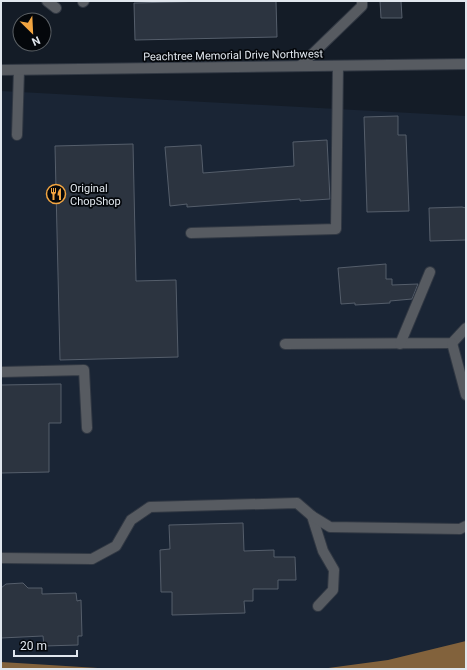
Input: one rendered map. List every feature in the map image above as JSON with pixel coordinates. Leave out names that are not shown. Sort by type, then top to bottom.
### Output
[{"type":"street","points":[[47,1],[56,8]]},
{"type":"street","points":[[300,66],[362,6],[362,1]]},
{"type":"street","name":"Peachtree Memorial Drive Northwest","points":[[1,70],[466,64]]},
{"type":"street","points":[[191,233],[336,229],[338,66]]},
{"type":"street","points":[[17,135],[20,70]]},
{"type":"street","points":[[400,344],[430,272]]},
{"type":"street","points":[[285,344],[452,343],[466,328]]},
{"type":"street","points":[[452,343],[466,395]]},
{"type":"street","points":[[1,372],[84,370],[87,428]]},
{"type":"street","points":[[1,558],[92,559],[116,546],[131,520],[150,507],[297,503],[312,516],[330,527],[460,529],[466,526]]},
{"type":"street","points":[[312,516],[323,551],[334,570],[333,590],[318,606]]},
{"type":"shaded area","points":[[1,91],[466,116],[466,669],[1,669]]},
{"type":"shaded area","points":[[466,641],[466,669],[321,669],[388,660]]},
{"type":"shaded area","points":[[1,662],[114,669],[1,669]]},
{"type":"building","points":[[276,1],[277,37],[135,40],[134,3]]},
{"type":"building","points":[[380,1],[401,1],[402,18],[381,18]]},
{"type":"building","points":[[398,116],[398,135],[406,135],[409,211],[367,212],[364,117]]},
{"type":"building","points":[[327,140],[330,199],[300,201],[300,199],[187,207],[187,204],[170,206],[165,147],[201,145],[203,173],[294,166],[293,142]]},
{"type":"building","points":[[133,144],[136,281],[176,280],[178,357],[60,360],[55,146]]},
{"type":"building","points":[[429,208],[466,208],[466,240],[430,241]]},
{"type":"building","points":[[386,264],[386,279],[392,279],[392,285],[418,284],[412,299],[390,301],[390,303],[355,305],[355,303],[341,304],[338,268]]},
{"type":"building","points":[[61,384],[61,423],[49,423],[49,472],[1,473],[1,385]]},
{"type":"building","points":[[243,523],[244,551],[274,550],[274,557],[295,557],[296,580],[278,580],[278,589],[253,589],[253,601],[244,601],[245,613],[172,615],[172,592],[161,592],[160,550],[170,549],[169,525]]},
{"type":"building","points":[[23,583],[28,588],[42,588],[42,594],[76,593],[77,601],[81,600],[82,636],[78,636],[78,645],[44,646],[43,636],[1,638],[1,588],[6,584]]},
{"type":"place","name":"Original ChopShop","points":[[56,194]]}]
